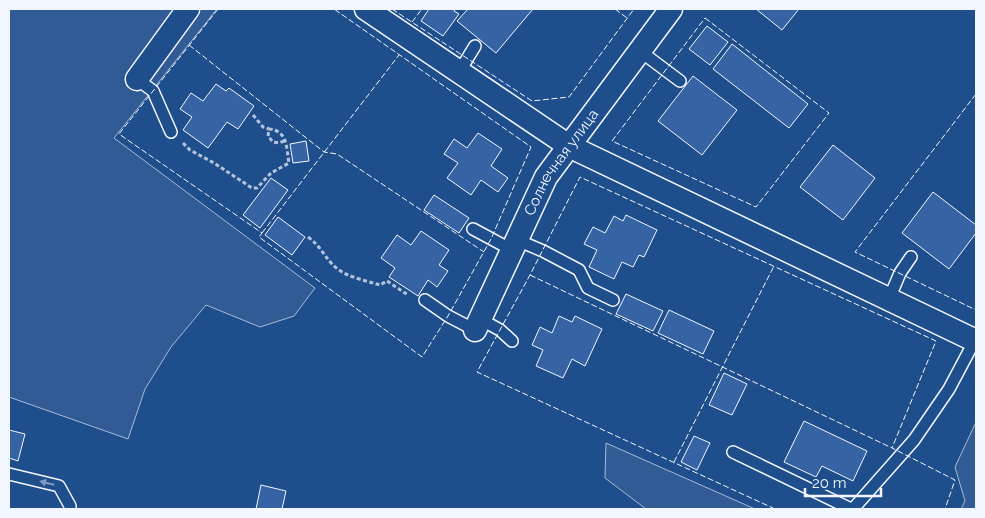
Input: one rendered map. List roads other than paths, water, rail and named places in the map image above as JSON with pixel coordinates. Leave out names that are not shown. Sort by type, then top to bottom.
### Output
[{"type":"street","points":[[138,79],[188,9]]},
{"type":"street","points":[[366,9],[569,146],[976,340]]},
{"type":"street","name":"Солнечная улица","points":[[478,324],[546,177],[671,9]]},
{"type":"lane","points":[[459,72],[475,46]]},
{"type":"lane","points":[[640,51],[680,81]]},
{"type":"lane","points":[[138,79],[153,91],[171,132]]},
{"type":"lane","points":[[473,228],[515,245],[543,251],[579,270],[588,288],[613,300]]},
{"type":"lane","points":[[889,299],[900,273],[911,257]]},
{"type":"lane","points":[[425,300],[448,316],[500,330],[512,341]]},
{"type":"lane","points":[[733,452],[852,509],[914,440],[950,389],[976,340]]},
{"type":"lane","points":[[9,474],[59,486],[70,509]]}]
